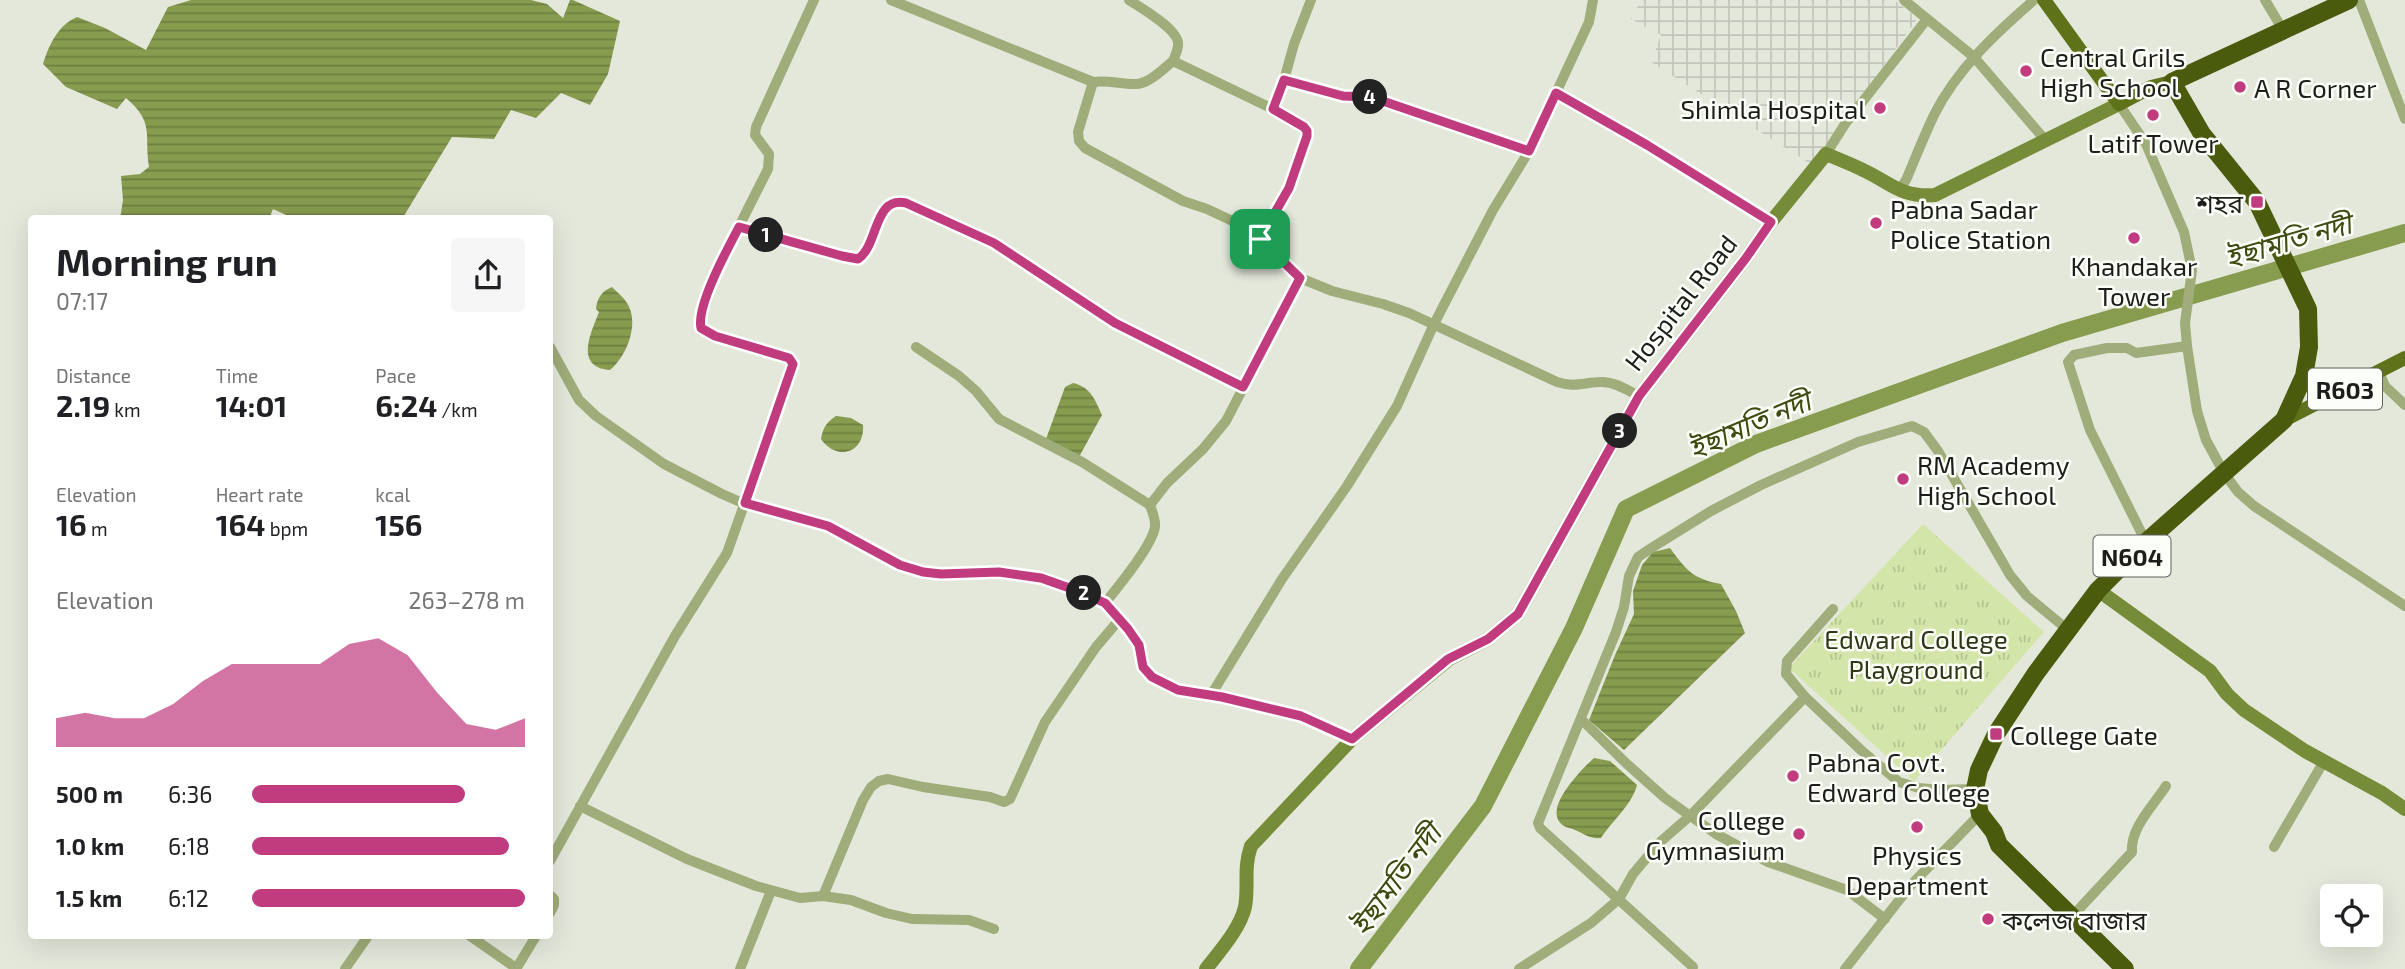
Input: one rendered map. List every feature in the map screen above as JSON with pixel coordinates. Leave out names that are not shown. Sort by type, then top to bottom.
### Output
[{"type":"highway","points":[[2172,82],[2349,0]]},
{"type":"highway","name":"N604","points":[[2125,969],[1999,845],[1994,832],[1980,814],[1975,789],[1979,770],[1996,734],[2098,590],[2146,542],[2284,419],[2304,376],[2309,347],[2308,309],[2257,202],[2202,134],[2172,82]]},
{"type":"highway","name":"N604","points":[[1994,832],[2008,838],[2140,969]]},
{"type":"main road","points":[[2044,0],[2119,104]]},
{"type":"main road","points":[[1826,154],[1916,197],[1935,195],[2151,87],[2172,82]]},
{"type":"main road","name":"Hospital Road","points":[[1206,969],[1241,919],[1245,906],[1246,861],[1251,846],[1352,739],[1448,659],[1488,639],[1518,614],[1639,396],[1826,154]]},
{"type":"main road","name":"R603","points":[[2284,419],[2405,358]]},
{"type":"main road","points":[[2098,590],[2210,671],[2227,694],[2244,710],[2405,809]]},
{"type":"street","points":[[553,856],[675,636],[727,553],[793,364],[789,358],[715,336],[701,328],[700,322],[718,268],[768,169],[769,154],[755,135],[755,127],[814,0]]},
{"type":"street","points":[[891,0],[1094,82],[1104,80],[1136,85],[1145,82],[1173,61],[1178,44],[1177,37],[1169,28],[1130,0]]},
{"type":"street","points":[[1273,109],[1311,0]]},
{"type":"street","points":[[1211,695],[1282,579],[1348,486],[1397,406],[1434,324],[1493,210],[1529,151],[1589,23],[1592,0]]},
{"type":"street","points":[[1904,0],[1974,57],[2046,141]]},
{"type":"street","points":[[1899,190],[1906,180],[1935,113],[1974,57],[2034,0]]},
{"type":"street","points":[[2265,0],[2283,30]]},
{"type":"street","points":[[2359,0],[2405,120]]},
{"type":"street","points":[[1826,154],[1845,124],[1927,19]]},
{"type":"street","points":[[1173,61],[1273,109],[1307,131],[1289,188],[1260,239]]},
{"type":"street","points":[[1284,80],[1343,96],[1371,97],[1529,151]]},
{"type":"street","points":[[1094,82],[1078,132],[1079,141],[1085,148],[1183,201],[1241,225],[1260,239],[1300,278],[1332,291],[1383,304],[1434,324],[1557,382],[1576,387],[1597,382],[1612,383],[1639,396]]},
{"type":"street","points":[[1556,93],[1647,145],[1771,222]]},
{"type":"street","points":[[2119,104],[2146,144],[2184,232],[2192,270],[2185,323],[2197,411],[2206,440],[2224,473],[2238,492],[2254,506],[2405,606]]},
{"type":"street","points":[[739,227],[858,259],[869,247],[883,211],[892,203],[906,203],[994,243],[1115,323],[1243,387]]},
{"type":"street","points":[[1150,505],[1167,483],[1203,449],[1226,421],[1300,278]]},
{"type":"street","points":[[2146,542],[2090,430],[2068,362],[2074,355],[2107,348],[2127,348],[2136,353],[2187,346]]},
{"type":"street","points":[[916,347],[959,376],[976,391],[999,419],[1082,462],[1150,505],[1154,530],[1141,555],[1105,603]]},
{"type":"street","points":[[553,352],[579,400],[596,416],[664,464],[722,494],[828,526],[900,565],[923,572],[999,572],[1041,578],[1078,591],[1105,603],[1139,645],[1143,667],[1152,677],[1178,690],[1301,716],[1352,739]]},
{"type":"street","points":[[2379,372],[2385,386],[2405,405]]},
{"type":"street","points":[[1694,968],[1540,828],[1538,823],[1616,632],[1624,607],[1629,576],[1638,557],[1688,524],[1761,485],[1858,442],[1912,426],[1924,432],[1938,452],[2010,575],[2027,596],[2068,630]]},
{"type":"street","points":[[1833,609],[1787,662],[1786,674],[1805,698],[1899,782],[1919,788],[1957,791],[1975,789]]},
{"type":"street","points":[[823,896],[863,800],[871,787],[880,781],[896,779],[923,787],[990,797],[1004,802],[1010,799],[1045,722],[1096,647],[1119,620]]},
{"type":"street","points":[[1519,969],[1591,923],[1619,899],[1633,874],[1659,844],[1691,815],[1805,698]]},
{"type":"street","points":[[1581,719],[1665,798],[1716,834],[1768,862],[1847,890],[1885,919]]},
{"type":"street","points":[[2273,847],[2324,761]]},
{"type":"street","points":[[2079,909],[2132,852],[2134,832],[2166,786]]},
{"type":"street","points":[[580,806],[722,874],[771,891],[800,898],[823,896],[851,900],[912,919],[970,919],[994,929]]},
{"type":"street","points":[[1845,969],[1912,885],[1980,814]]},
{"type":"street","points":[[740,969],[771,891]]},
{"type":"street","points":[[345,969],[366,939]]},
{"type":"street","points":[[474,939],[516,969],[534,939]]},
{"type":"shaded area","points":[[0,0],[2405,0],[2405,969],[0,969]]},
{"type":"shaded area","points":[[191,0],[531,0],[547,4],[563,18],[570,0],[573,0],[620,21],[608,74],[590,105],[561,93],[536,118],[511,110],[494,139],[452,137],[404,215],[286,215],[273,209],[271,215],[121,215],[123,200],[121,176],[140,174],[149,167],[145,122],[126,98],[117,109],[66,87],[43,64],[55,36],[77,17],[105,28],[146,50],[168,7]]},
{"type":"shaded area","points":[[1641,0],[1894,0],[1918,18],[1812,165],[1651,62],[1661,35],[1631,19]]},
{"type":"shaded area","points":[[612,287],[631,311],[632,329],[622,356],[610,370],[599,368],[592,363],[588,348],[599,312],[596,309],[598,301],[603,293]]},
{"type":"shaded area","points":[[1073,383],[1088,391],[1102,415],[1079,457],[1046,439],[1065,387]]},
{"type":"shaded area","points":[[836,416],[851,418],[863,425],[860,442],[849,451],[835,450],[821,439],[826,425]]},
{"type":"shaded area","points":[[1670,548],[1691,572],[1721,584],[1745,633],[1624,750],[1589,720],[1634,614],[1633,591],[1642,565],[1653,552]]},
{"type":"shaded area","points":[[1594,758],[1610,761],[1637,785],[1626,806],[1601,838],[1590,837],[1564,826],[1558,819],[1557,811],[1565,791]]},
{"type":"green space","name":"Edward College Playground","points":[[1923,524],[2044,632],[1914,781],[1789,668]]},
{"type":"waterway","name":"ইছামতি নদী","points":[[1359,969],[1483,806],[1574,628],[1626,509],[1756,444],[2062,333],[2405,233]]},
{"type":"place","name":"Central Grils High School","points":[[2026,71]]},
{"type":"place","name":"A R Corner","points":[[2240,87]]},
{"type":"place","name":"Shimla Hospital","points":[[1880,108]]},
{"type":"place","name":"Latif Tower","points":[[2153,115]]},
{"type":"place","name":"শহর","points":[[2257,202]]},
{"type":"place","name":"Pabna Sadar Police Station","points":[[1876,223]]},
{"type":"place","name":"Khandakar Tower","points":[[2134,238]]},
{"type":"place","name":"RM Academy High School","points":[[1903,479]]},
{"type":"place","name":"College Gate","points":[[1996,734]]},
{"type":"place","name":"Pabna Covt. Edward College","points":[[1793,776]]},
{"type":"place","name":"Physics Department","points":[[1917,827]]},
{"type":"place","name":"College Gymnasium","points":[[1799,834]]},
{"type":"place","name":"কলেজ বাজার","points":[[1988,919]]},
{"type":"route","points":[[1284,80],[1343,96],[1371,97],[1529,151],[1556,93],[1647,145],[1771,222],[1639,396],[1518,614],[1474,648],[1448,659],[1352,739],[1301,716],[1222,697],[1178,690],[1152,677],[1143,667],[1139,645],[1128,629],[1105,603],[1078,591],[1041,578],[999,572],[923,572],[900,565],[828,526],[745,503],[793,364],[789,358],[715,336],[701,328],[700,322],[718,268],[739,227],[858,259],[869,247],[883,211],[892,203],[906,203],[994,243],[1115,323],[1243,387],[1300,278],[1260,239],[1289,188],[1307,136],[1304,127],[1273,109],[1284,80]]}]
